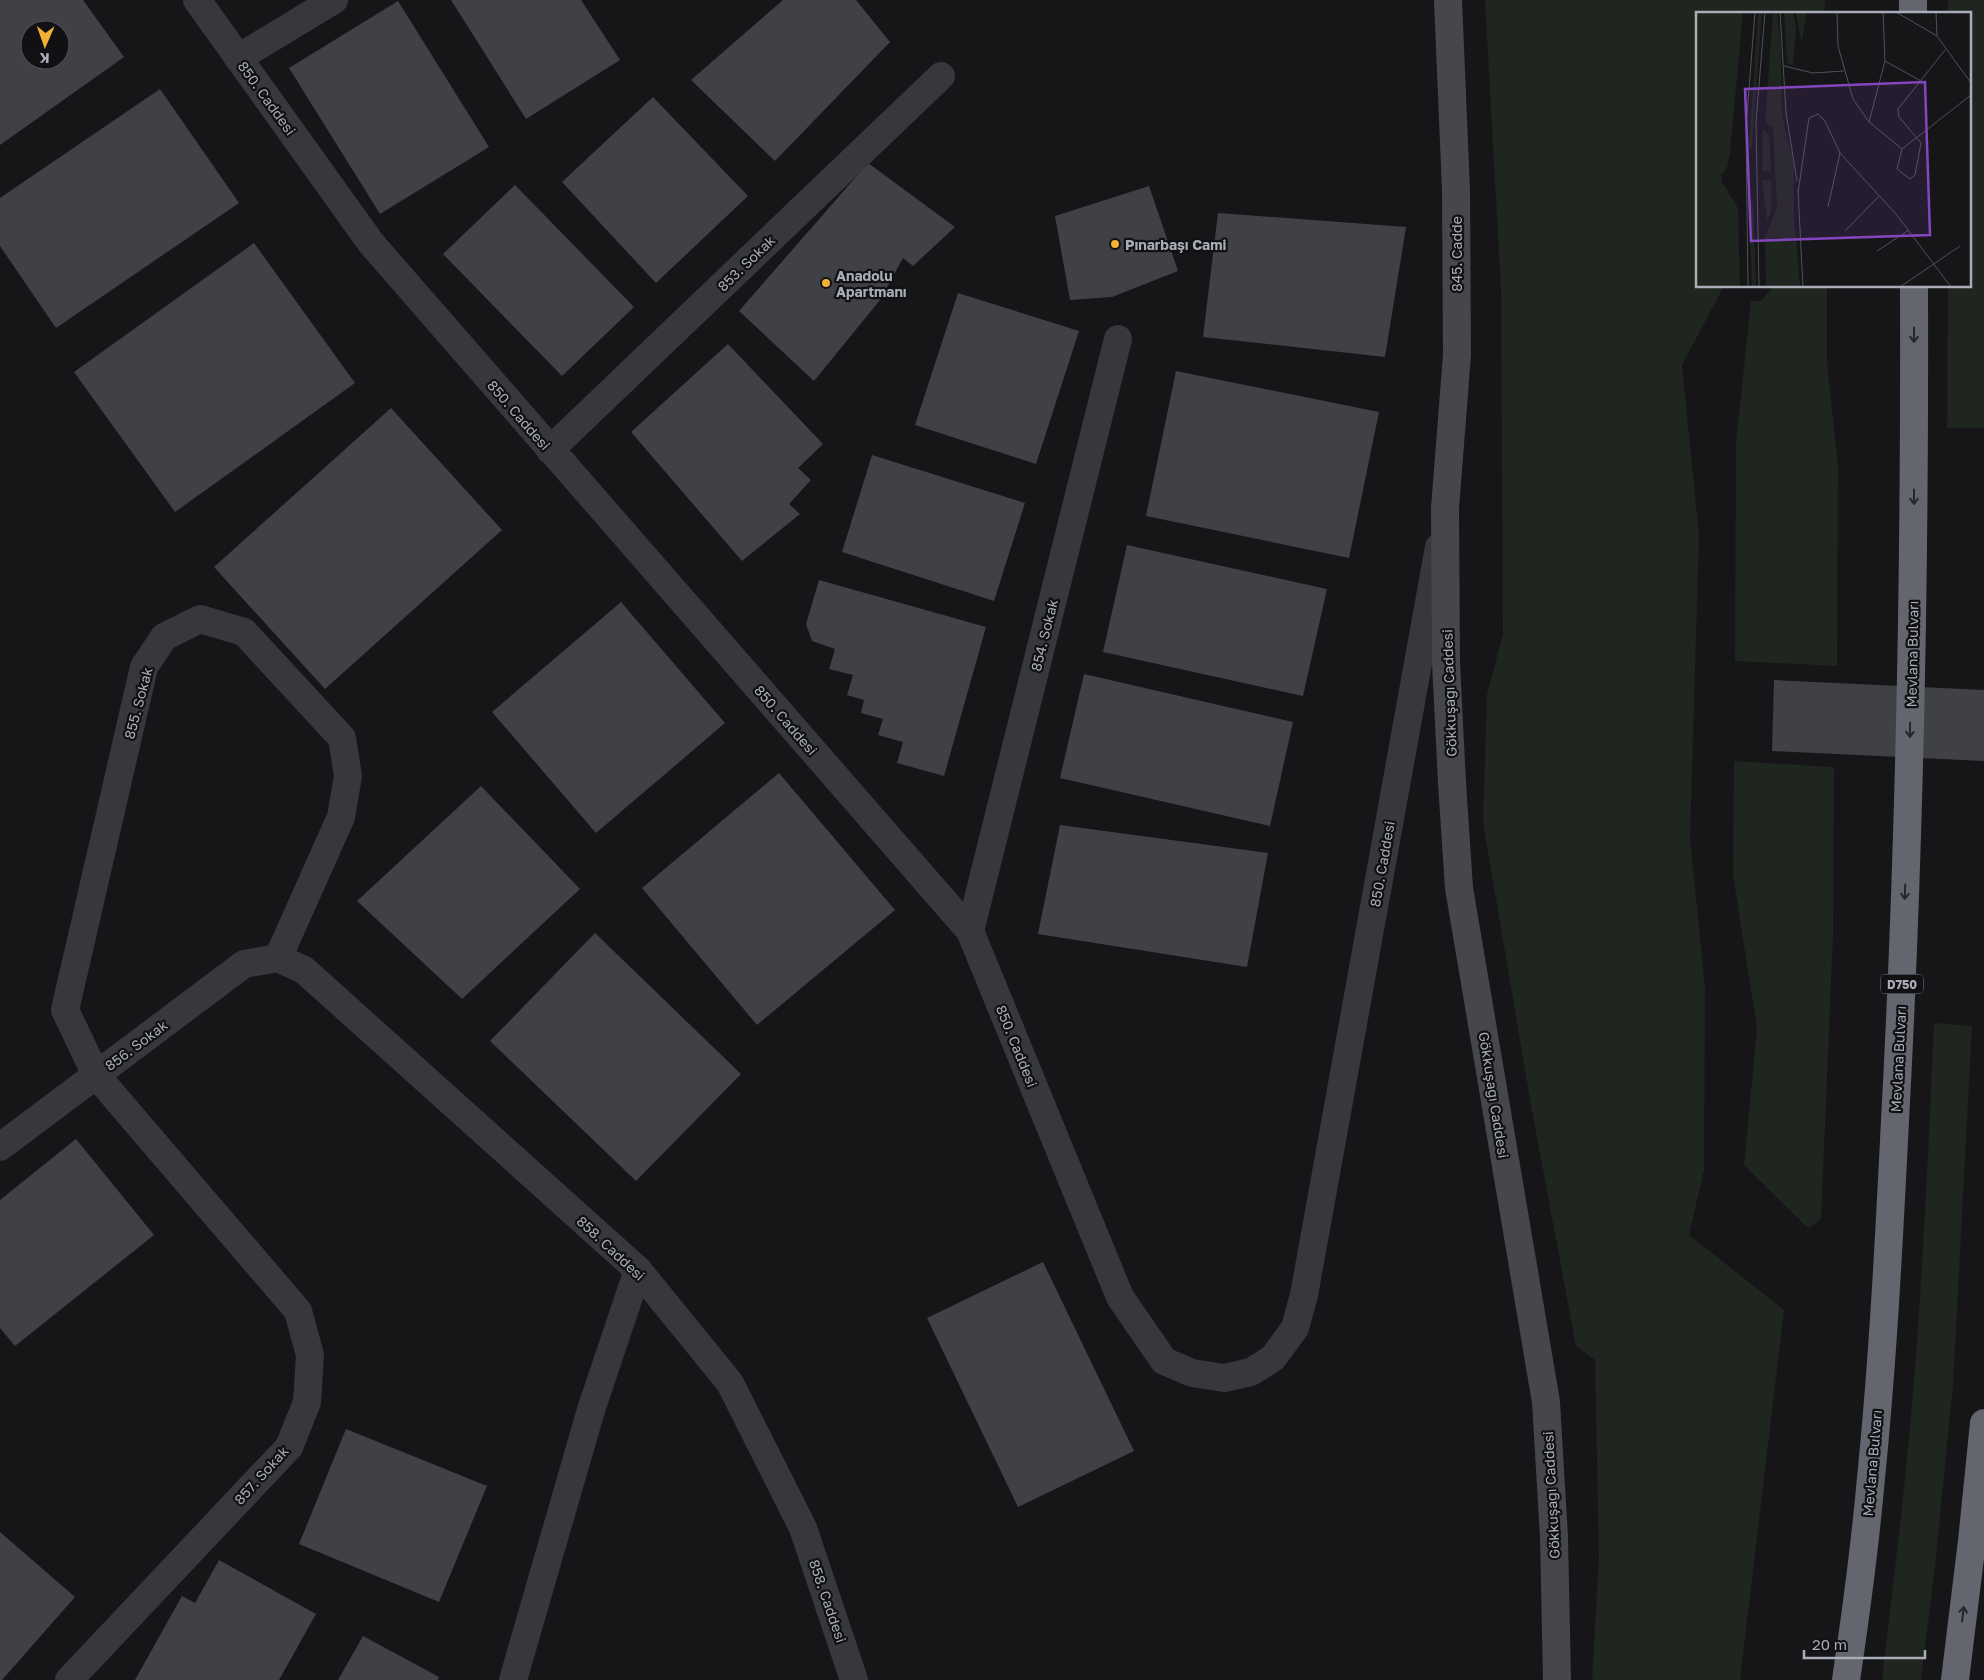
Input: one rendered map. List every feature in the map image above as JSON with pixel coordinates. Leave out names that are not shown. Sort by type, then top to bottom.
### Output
[{"type":"highway","name":"Mevlana Bulvarı","points":[[1846,1680],[1871,1481],[1885,1313],[1898,1063],[1909,808],[1914,511],[1914,288]]},
{"type":"highway","points":[[1955,1680],[1984,1423]]},
{"type":"street","name":"850. Caddesi","points":[[197,0],[371,243],[970,931],[1120,1297],[1164,1361],[1192,1373],[1224,1378],[1251,1372],[1273,1358],[1295,1328],[1304,1295],[1445,508]]},
{"type":"street","points":[[238,58],[334,0]]},
{"type":"street","name":"845. Cadde","points":[[1445,508],[1457,354],[1456,190],[1448,0]]},
{"type":"street","name":"853. Sokak","points":[[550,450],[941,76]]},
{"type":"street","name":"854. Sokak","points":[[970,931],[1118,339]]},
{"type":"street","name":"Gökkuşağı Caddesi","points":[[1445,508],[1446,663],[1459,888],[1546,1402],[1554,1537],[1556,1680]]},
{"type":"street","name":"855. Sokak","points":[[96,1075],[65,1010],[144,667],[164,637],[200,619],[244,632],[342,738],[348,776],[341,817],[278,958]]},
{"type":"street","name":"856. Sokak","points":[[0,1147],[244,964],[278,958]]},
{"type":"street","name":"858. Caddesi","points":[[278,958],[304,970],[638,1270],[730,1383],[803,1528],[854,1680]]},
{"type":"street","name":"857. Sokak","points":[[69,1680],[289,1447],[307,1402],[310,1355],[298,1311],[96,1075]]},
{"type":"street","points":[[513,1680],[591,1410],[638,1270]]},
{"type":"shaded area","points":[[1485,0],[1825,0],[1824,12],[1696,12],[1696,288],[1723,288],[1682,365],[1699,535],[1690,839],[1705,987],[1704,1170],[1689,1235],[1784,1310],[1740,1680],[1592,1680],[1599,1558],[1595,1360],[1576,1346],[1532,1111],[1483,822],[1487,695],[1503,634],[1501,289]]},
{"type":"shaded area","points":[[1948,0],[1984,0],[1984,428],[1947,428],[1948,288],[1972,288],[1972,12],[1948,12]]},
{"type":"shaded area","points":[[1772,288],[1827,288],[1827,363],[1838,467],[1837,666],[1735,661],[1736,442],[1751,301],[1761,301]]},
{"type":"shaded area","points":[[1734,761],[1834,767],[1833,935],[1821,1219],[1808,1228],[1744,1165],[1757,1028],[1733,875]]},
{"type":"shaded area","points":[[1934,1023],[1972,1026],[1953,1385],[1935,1566],[1921,1680],[1882,1680],[1904,1491],[1918,1327]]},
{"type":"building","points":[[0,0],[83,0],[124,57],[0,145]]},
{"type":"building","points":[[451,0],[581,0],[620,60],[526,119]]},
{"type":"building","points":[[783,0],[856,0],[890,42],[775,161],[691,80]]},
{"type":"building","points":[[398,1],[489,147],[380,214],[289,68]]},
{"type":"building","points":[[160,89],[239,203],[56,328],[0,246],[0,198]]},
{"type":"building","points":[[653,97],[748,196],[656,283],[562,182]]},
{"type":"building","name":"Anadolu Apartmanı","points":[[868,163],[955,227],[913,266],[903,258],[880,300],[814,381],[739,311]]},
{"type":"building","points":[[515,185],[634,307],[562,376],[443,254]]},
{"type":"building","name":"Pınarbaşı Cami","points":[[1149,186],[1178,271],[1112,297],[1070,300],[1055,216]]},
{"type":"building","points":[[1218,213],[1406,227],[1385,357],[1203,337]]},
{"type":"building","points":[[254,243],[355,383],[175,512],[74,372]]},
{"type":"building","points":[[958,293],[1079,331],[1036,464],[915,425]]},
{"type":"building","points":[[728,344],[823,444],[798,468],[811,480],[789,504],[800,514],[742,561],[631,432]]},
{"type":"building","points":[[1176,371],[1379,412],[1349,558],[1146,516]]},
{"type":"building","points":[[391,408],[502,530],[325,689],[214,567]]},
{"type":"building","points":[[872,455],[1025,503],[994,601],[842,552]]},
{"type":"building","points":[[1127,545],[1327,589],[1303,696],[1103,652]]},
{"type":"building","points":[[819,580],[986,627],[944,776],[897,763],[903,742],[878,735],[883,719],[861,713],[864,700],[847,695],[853,675],[829,669],[835,649],[812,641],[806,624]]},
{"type":"building","points":[[621,602],[725,723],[596,833],[492,712]]},
{"type":"building","points":[[1084,674],[1293,722],[1270,826],[1060,778]]},
{"type":"building","points":[[1774,680],[1984,690],[1984,761],[1772,751]]},
{"type":"building","points":[[779,773],[895,910],[757,1025],[642,888]]},
{"type":"building","points":[[481,786],[580,889],[462,999],[357,901]]},
{"type":"building","points":[[1060,825],[1268,853],[1247,967],[1038,934]]},
{"type":"building","points":[[595,933],[741,1074],[636,1181],[490,1041]]},
{"type":"building","points":[[76,1139],[154,1235],[15,1346],[0,1328],[0,1200]]},
{"type":"building","points":[[1043,1262],[1134,1451],[1018,1507],[927,1318]]},
{"type":"building","points":[[346,1429],[487,1486],[439,1602],[299,1544]]},
{"type":"building","points":[[0,1532],[75,1597],[2,1680],[0,1680]]},
{"type":"building","points":[[219,1560],[316,1614],[279,1680],[135,1680],[182,1596],[195,1603]]},
{"type":"building","points":[[363,1636],[439,1677],[438,1680],[338,1680]]},
{"type":"place","name":"Pınarbaşı Cami","points":[[1115,244]]},
{"type":"place","name":"Anadolu Apartmanı","points":[[826,283]]}]
